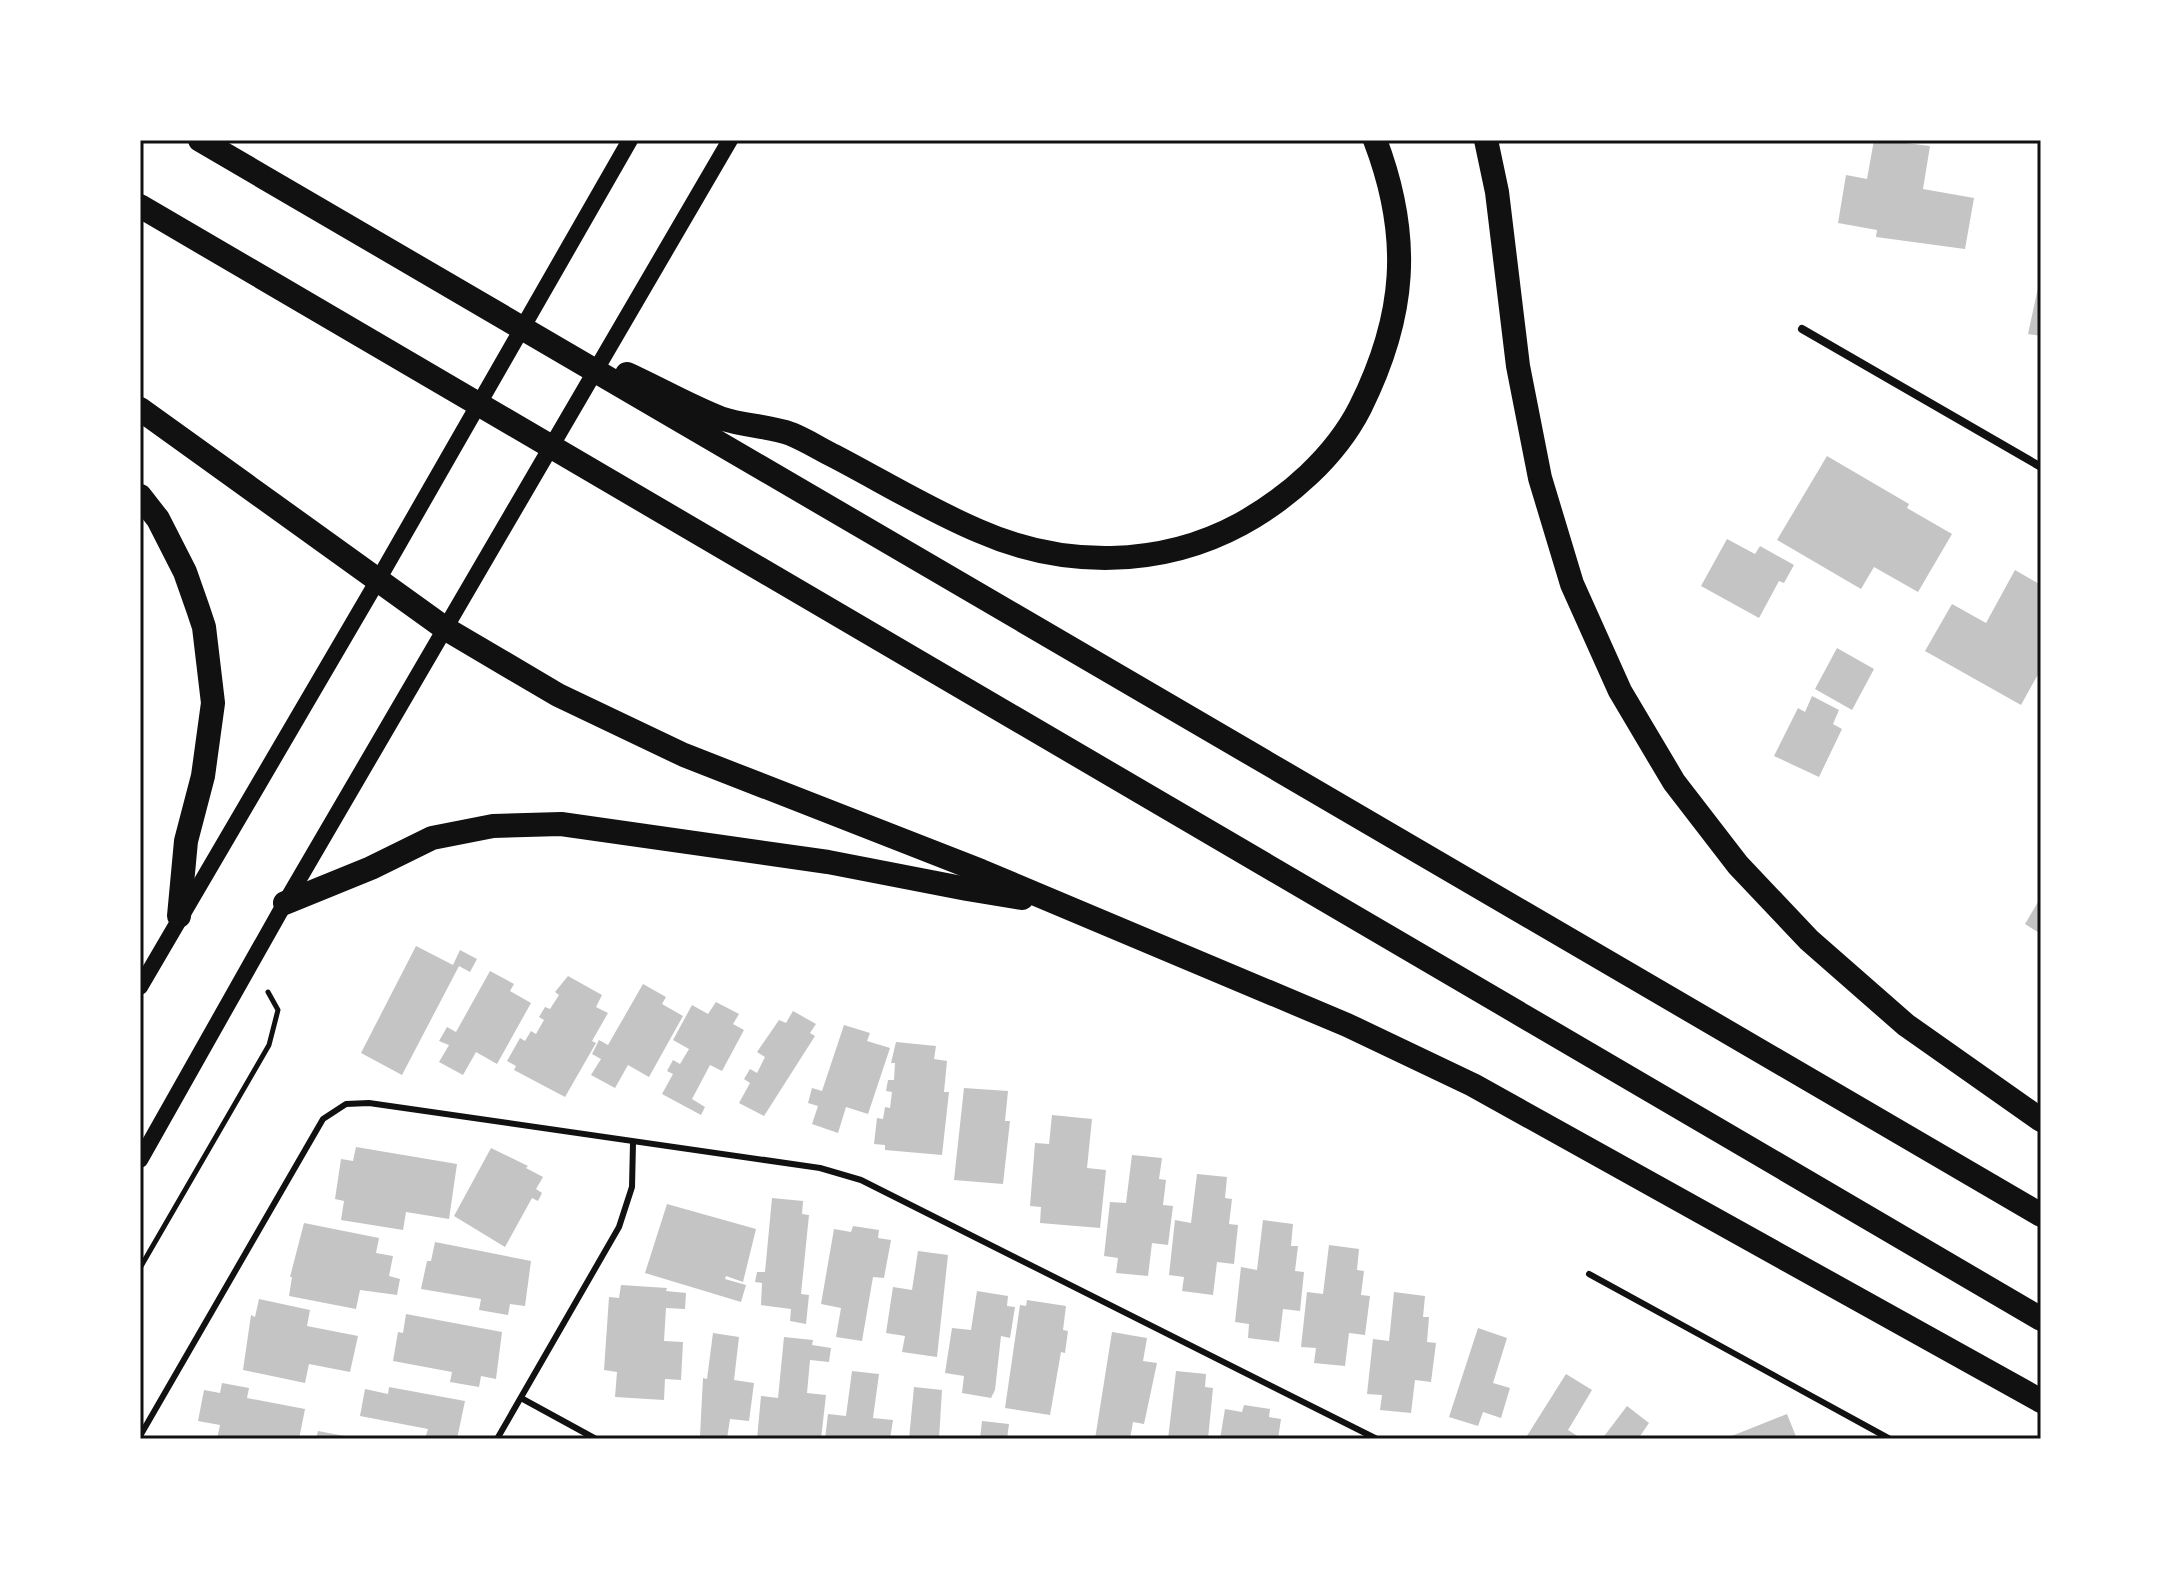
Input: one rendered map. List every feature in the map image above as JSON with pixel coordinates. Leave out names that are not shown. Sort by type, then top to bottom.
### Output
[{"type":"highway","points":[[200,140],[2041,1215]]},
{"type":"highway","points":[[484,307],[722,418],[790,434],[979,532],[1034,551],[1136,559],[1176,551],[1217,537],[1269,509],[1315,469],[1354,418],[1377,372],[1393,322],[1401,257],[1393,199],[1375,140]]},
{"type":"highway","points":[[1486,140],[1497,192],[1518,366],[1540,478],[1572,584],[1620,691],[1674,782],[1738,865],[1809,940],[1906,1025],[2041,1120]]},
{"type":"highway","points":[[140,206],[2041,1319]]},
{"type":"highway","points":[[140,409],[446,629],[558,695],[684,755],[1056,903],[1347,1025],[1473,1085],[2041,1401]]},
{"type":"highway","points":[[140,496],[158,519],[185,572],[204,627],[213,703],[203,776],[186,841],[179,916]]},
{"type":"highway","points":[[285,903],[371,868],[432,838],[493,826],[561,824],[828,862],[1056,903]]},
{"type":"main road","points":[[140,987],[630,140]]},
{"type":"main road","points":[[140,1160],[285,903],[730,140]]},
{"type":"street","points":[[1802,329],[2041,467]]},
{"type":"lane","points":[[140,1436],[323,1119],[346,1104],[369,1103],[820,1168],[861,1180],[1377,1439]]},
{"type":"lane","points":[[497,1439],[619,1227],[632,1187],[633,1143]]},
{"type":"lane","points":[[1589,1274],[1890,1439]]},
{"type":"lane","points":[[521,1398],[596,1439]]},
{"type":"path","points":[[140,1268],[269,1045],[278,1010],[251,965]]},
{"type":"building","points":[[1874,140],[1907,140],[1906,143],[1930,146],[1923,189],[1974,198],[1965,249],[1876,237],[1877,230],[1838,223],[1846,175],[1867,179]]},
{"type":"building","points":[[2041,283],[2041,336],[2028,334]]},
{"type":"building","points":[[1827,456],[1909,504],[1907,508],[1952,534],[1918,592],[1874,567],[1861,589],[1777,540]]},
{"type":"building","points":[[1727,539],[1755,554],[1760,546],[1794,565],[1784,583],[1779,581],[1759,618],[1701,586]]},
{"type":"building","points":[[2015,570],[2041,585],[2041,669],[2021,705],[1925,651],[1952,604],[1986,623]]},
{"type":"building","points":[[1837,648],[1874,669],[1852,710],[1815,689]]},
{"type":"building","points":[[1812,696],[1839,710],[1833,724],[1842,729],[1819,777],[1774,756],[1798,708],[1805,712]]},
{"type":"building","points":[[2041,897],[2041,934],[2025,924]]},
{"type":"building","points":[[416,946],[453,965],[460,950],[477,959],[470,972],[459,966],[402,1075],[361,1053]]},
{"type":"building","points":[[490,971],[514,984],[510,991],[531,1003],[497,1064],[476,1052],[463,1075],[439,1062],[449,1045],[439,1041],[447,1027],[456,1032]]},
{"type":"building","points":[[568,976],[602,995],[596,1007],[608,1013],[592,1041],[596,1043],[565,1097],[514,1070],[516,1066],[507,1061],[520,1038],[525,1041],[531,1031],[536,1034],[544,1020],[539,1017],[545,1007],[550,1009],[559,995],[555,992]]},
{"type":"building","points":[[643,984],[666,997],[662,1004],[683,1016],[649,1077],[628,1065],[615,1088],[591,1075],[601,1059],[592,1054],[599,1040],[608,1045]]},
{"type":"building","points":[[716,1002],[739,1014],[733,1024],[744,1030],[722,1071],[710,1065],[692,1099],[705,1107],[701,1115],[662,1094],[673,1074],[667,1071],[673,1060],[680,1064],[689,1049],[673,1040],[692,1005],[708,1014]]},
{"type":"building","points":[[793,1011],[816,1024],[810,1033],[815,1036],[764,1116],[739,1103],[750,1083],[744,1079],[750,1069],[757,1073],[765,1057],[757,1052],[779,1020],[786,1023]]},
{"type":"building","points":[[844,1025],[870,1033],[867,1041],[890,1048],[868,1114],[846,1107],[838,1133],[812,1124],[818,1106],[808,1103],[812,1088],[822,1091]]},
{"type":"building","points":[[896,1042],[936,1046],[934,1059],[947,1061],[944,1092],[949,1092],[942,1155],[885,1150],[885,1145],[874,1144],[877,1118],[883,1119],[885,1107],[890,1108],[892,1092],[886,1091],[888,1080],[894,1080],[895,1063],[891,1063]]},
{"type":"building","points":[[964,1088],[1008,1091],[1005,1121],[1010,1121],[1003,1184],[954,1180]]},
{"type":"building","points":[[1052,1115],[1092,1119],[1087,1168],[1106,1170],[1100,1228],[1040,1223],[1041,1207],[1030,1206],[1035,1143],[1049,1144]]},
{"type":"building","points":[[356,1147],[457,1164],[449,1219],[406,1212],[403,1230],[341,1220],[344,1201],[335,1199],[341,1159],[353,1161]]},
{"type":"building","points":[[491,1148],[543,1177],[536,1189],[542,1193],[538,1201],[532,1198],[505,1247],[454,1216]]},
{"type":"building","points":[[1132,1155],[1162,1158],[1159,1179],[1166,1180],[1163,1205],[1173,1206],[1168,1245],[1152,1243],[1148,1276],[1116,1273],[1118,1258],[1104,1256],[1110,1202],[1126,1203]]},
{"type":"building","points":[[1197,1174],[1227,1177],[1225,1198],[1232,1199],[1229,1224],[1238,1225],[1234,1264],[1217,1262],[1213,1295],[1182,1291],[1184,1277],[1169,1275],[1175,1220],[1191,1223]]},
{"type":"building","points":[[772,1198],[803,1201],[802,1214],[809,1215],[801,1294],[809,1295],[806,1324],[790,1321],[791,1309],[761,1305],[762,1283],[755,1282],[757,1272],[765,1272]]},
{"type":"building","points":[[667,1204],[756,1229],[743,1282],[726,1276],[725,1279],[746,1285],[741,1302],[645,1273]]},
{"type":"building","points":[[1263,1220],[1293,1224],[1291,1246],[1298,1246],[1295,1271],[1304,1272],[1300,1311],[1283,1309],[1279,1342],[1248,1338],[1249,1324],[1235,1322],[1241,1267],[1257,1270]]},
{"type":"building","points":[[304,1223],[379,1238],[376,1253],[393,1256],[389,1276],[400,1279],[397,1295],[360,1290],[356,1309],[289,1296],[290,1277]]},
{"type":"building","points":[[853,1226],[879,1230],[878,1238],[891,1240],[884,1278],[873,1277],[862,1341],[836,1337],[841,1308],[821,1304],[834,1229],[851,1232]]},
{"type":"building","points":[[435,1242],[531,1261],[525,1306],[510,1304],[508,1315],[479,1310],[481,1299],[421,1289]]},
{"type":"building","points":[[1329,1245],[1359,1249],[1357,1270],[1364,1271],[1361,1295],[1370,1296],[1365,1335],[1349,1333],[1345,1366],[1314,1363],[1316,1348],[1301,1347],[1307,1292],[1323,1294]]},
{"type":"building","points":[[918,1251],[948,1255],[937,1357],[902,1352],[905,1336],[886,1333],[893,1287],[912,1290]]},
{"type":"building","points":[[621,1285],[667,1288],[666,1291],[686,1293],[685,1309],[666,1308],[664,1341],[683,1342],[681,1380],[665,1379],[664,1400],[615,1397],[617,1372],[604,1370],[609,1297],[619,1298]]},
{"type":"building","points":[[977,1291],[1008,1296],[1007,1306],[1015,1307],[1010,1338],[1001,1336],[995,1390],[991,1398],[962,1393],[964,1376],[945,1373],[952,1328],[971,1330]]},
{"type":"building","points":[[1394,1292],[1425,1296],[1423,1317],[1429,1317],[1427,1342],[1436,1343],[1431,1382],[1415,1380],[1411,1413],[1380,1410],[1382,1395],[1367,1394],[1373,1339],[1389,1341]]},
{"type":"building","points":[[259,1299],[310,1310],[307,1326],[358,1336],[350,1372],[309,1364],[305,1383],[243,1370],[251,1315],[255,1317]]},
{"type":"building","points":[[1027,1300],[1066,1306],[1063,1330],[1068,1331],[1065,1353],[1061,1352],[1050,1415],[1005,1408],[1020,1305],[1026,1306]]},
{"type":"building","points":[[406,1314],[502,1332],[496,1379],[481,1376],[479,1387],[450,1382],[452,1372],[393,1361],[398,1332],[403,1333]]},
{"type":"building","points":[[1478,1328],[1507,1338],[1493,1383],[1510,1388],[1501,1418],[1483,1412],[1478,1426],[1449,1417]]},
{"type":"building","points":[[1112,1332],[1147,1338],[1143,1361],[1157,1363],[1144,1424],[1133,1422],[1130,1439],[1095,1439]]},
{"type":"building","points":[[713,1333],[739,1337],[734,1380],[754,1383],[749,1421],[730,1419],[727,1439],[700,1436],[703,1378],[707,1379]]},
{"type":"building","points":[[784,1337],[813,1340],[812,1345],[831,1348],[829,1362],[810,1360],[807,1393],[826,1395],[821,1439],[757,1439],[761,1396],[778,1398]]},
{"type":"building","points":[[852,1371],[879,1374],[873,1418],[893,1420],[890,1439],[825,1439],[828,1414],[846,1416]]},
{"type":"building","points":[[1176,1371],[1206,1374],[1205,1387],[1213,1388],[1208,1439],[1168,1439]]},
{"type":"building","points":[[1566,1374],[1592,1390],[1568,1430],[1582,1439],[1525,1439]]},
{"type":"building","points":[[222,1383],[249,1388],[247,1398],[305,1409],[299,1439],[283,1436],[282,1439],[217,1439],[220,1425],[198,1421],[204,1390],[220,1393]]},
{"type":"building","points":[[389,1387],[465,1401],[457,1439],[425,1439],[428,1429],[360,1416],[365,1389],[388,1394]]},
{"type":"building","points":[[914,1387],[942,1390],[939,1439],[909,1439]]},
{"type":"building","points":[[1244,1405],[1270,1409],[1269,1417],[1281,1419],[1278,1439],[1220,1439],[1225,1409],[1242,1412]]},
{"type":"building","points":[[1627,1406],[1649,1423],[1638,1439],[1602,1439]]},
{"type":"building","points":[[1787,1414],[1797,1439],[1724,1439]]},
{"type":"building","points":[[982,1421],[1009,1424],[1007,1439],[980,1439]]},
{"type":"building","points":[[318,1431],[355,1438],[355,1439],[316,1439]]}]
